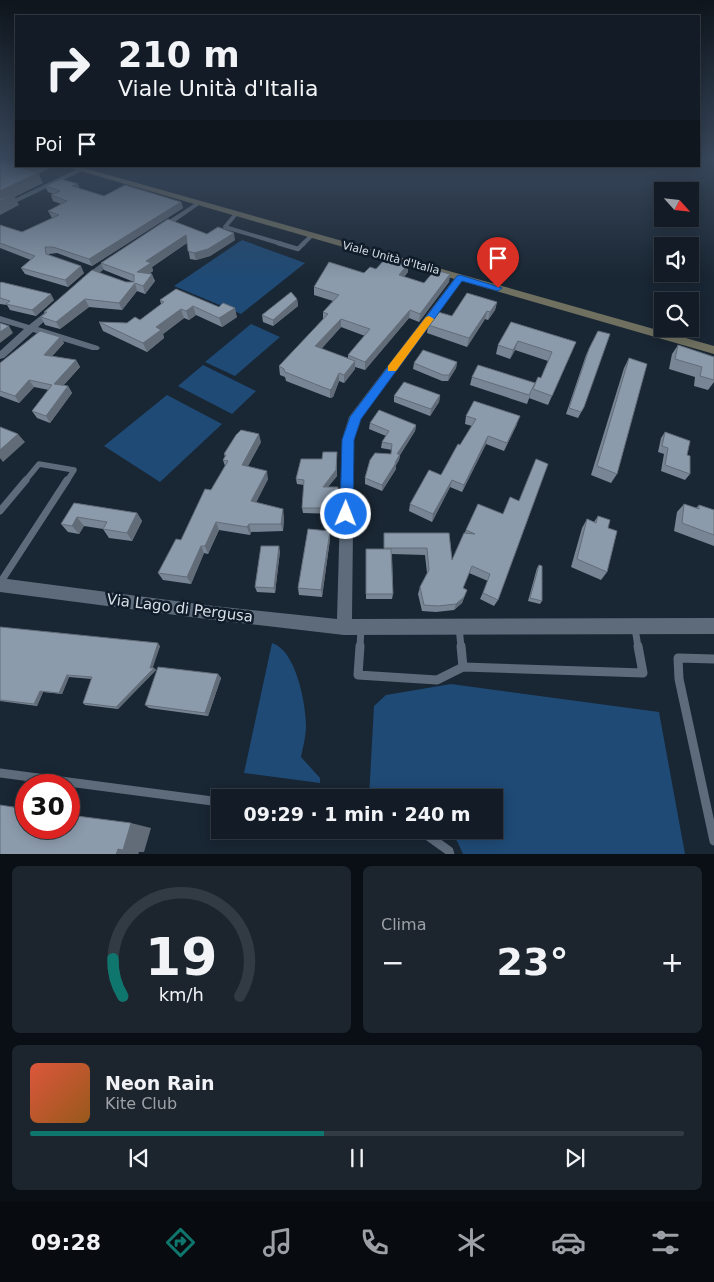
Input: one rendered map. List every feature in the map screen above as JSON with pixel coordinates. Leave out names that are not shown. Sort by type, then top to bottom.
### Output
[{"type":"main road","name":"Viale Unità d'Italia","points":[[183,200],[714,350]]},
{"type":"street","points":[[149,235],[197,204]]},
{"type":"street","points":[[80,284],[90,270],[126,250]]},
{"type":"street","points":[[90,270],[110,277]]},
{"type":"street","points":[[344,627],[348,440],[356,417],[460,277]]},
{"type":"street","points":[[0,356],[59,303]]},
{"type":"street","points":[[0,319],[95,348]]},
{"type":"street","name":"Via Lago di Pergusa","points":[[0,584],[214,613],[344,627],[714,626]]},
{"type":"lane","points":[[0,208],[17,200]]},
{"type":"lane","points":[[235,215],[225,227],[298,249],[311,236]]},
{"type":"lane","name":"Via Lago di Pergusa","points":[[0,511],[39,464],[74,470],[0,584]]},
{"type":"lane","points":[[361,626],[358,675],[437,680],[464,667],[643,673],[635,626]]},
{"type":"lane","points":[[459,626],[464,667]]},
{"type":"lane","points":[[714,659],[678,658],[679,679],[714,841]]},
{"type":"lane","points":[[0,773],[211,801]]},
{"type":"lane","points":[[433,839],[450,854]]},
{"type":"shaded area","points":[[242,240],[305,263],[241,314],[174,286]]},
{"type":"shaded area","points":[[251,324],[280,337],[235,376],[205,362]]},
{"type":"shaded area","points":[[203,365],[256,391],[232,414],[178,386]]},
{"type":"shaded area","points":[[167,395],[222,424],[160,482],[104,446]]},
{"type":"shaded area","points":[[272,643],[287,656],[298,679],[306,716],[305,738],[301,757],[320,778],[320,783],[244,773]]},
{"type":"shaded area","points":[[451,684],[659,712],[685,854],[463,854],[455,839],[503,839],[503,789],[369,789],[374,706],[386,695]]},
{"type":"building","points":[[64,200],[174,200],[181,202],[89,259],[53,247],[45,247],[46,254],[81,266],[65,280],[21,268],[35,256],[0,243],[0,225],[22,232],[59,215],[48,211],[67,201]]},
{"type":"building","points":[[168,219],[207,234],[218,227],[234,233],[208,249],[194,253],[188,251],[186,235],[146,261],[151,263],[137,272],[152,274],[143,286],[135,283],[119,303],[85,299],[56,322],[41,317],[47,312],[44,312],[92,270],[126,282],[134,282],[134,275],[101,263]]},
{"type":"building","points":[[386,258],[408,264],[399,275],[424,283],[435,270],[450,274],[420,314],[410,310],[365,362],[348,355],[370,329],[341,319],[315,346],[355,361],[344,375],[339,373],[330,390],[285,372],[279,366],[328,314],[323,312],[339,295],[314,287],[329,262],[364,273],[370,267],[376,269]]},
{"type":"building","points":[[1,282],[51,294],[32,310],[6,304],[10,301],[0,298]]},
{"type":"building","points":[[176,289],[219,307],[223,303],[235,308],[219,318],[193,306],[186,311],[181,309],[156,327],[161,330],[143,343],[99,322],[127,323],[135,317],[140,320],[164,302],[160,300]]},
{"type":"building","points":[[291,292],[297,299],[273,320],[262,315]]},
{"type":"building","points":[[467,293],[497,302],[490,312],[487,311],[469,338],[428,325],[438,312],[452,316]]},
{"type":"building","points":[[511,322],[576,342],[552,396],[533,389],[538,377],[541,378],[552,352],[518,341],[513,350],[498,345]]},
{"type":"building","points":[[0,323],[9,326],[0,332]]},
{"type":"building","points":[[40,331],[60,337],[44,355],[76,360],[54,384],[68,386],[46,416],[32,411],[52,385],[29,380],[15,396],[0,391],[0,363]]},
{"type":"building","points":[[598,331],[610,334],[581,412],[569,408],[589,349]]},
{"type":"building","points":[[678,345],[714,357],[714,380],[700,376],[702,367],[675,359]]},
{"type":"building","points":[[423,350],[457,362],[449,375],[443,375],[414,363]]},
{"type":"building","points":[[629,358],[647,364],[617,474],[597,466]]},
{"type":"building","points":[[478,365],[535,383],[529,395],[472,377]]},
{"type":"building","points":[[404,382],[440,395],[431,409],[394,396]]},
{"type":"building","points":[[474,401],[520,416],[507,443],[488,436],[464,485],[452,480],[433,514],[410,504],[429,470],[441,475],[458,444],[460,445],[476,419],[466,416]]},
{"type":"building","points":[[379,410],[416,425],[397,454],[400,454],[396,463],[382,485],[365,478],[370,460],[375,453],[391,454],[392,444],[382,442],[389,431],[370,423]]},
{"type":"building","points":[[0,427],[18,434],[0,450]]},
{"type":"building","points":[[241,430],[259,434],[242,465],[267,471],[251,501],[283,509],[281,524],[249,524],[247,527],[216,522],[205,546],[201,546],[187,577],[158,573],[176,539],[181,540],[205,489],[211,490],[228,461],[223,460],[226,455],[224,454]]},
{"type":"building","points":[[665,432],[690,441],[687,455],[690,456],[690,474],[665,465],[668,448],[662,446]]},
{"type":"building","points":[[323,452],[337,452],[336,470],[323,487],[338,487],[338,508],[302,508],[304,480],[296,479],[301,459],[322,459]]},
{"type":"building","points":[[536,459],[548,464],[498,600],[483,593],[490,574],[472,566],[463,588],[467,590],[464,597],[456,604],[424,605],[420,587],[429,570],[427,548],[384,548],[384,533],[449,533],[452,560],[464,533],[475,534],[466,530],[478,504],[503,514],[510,497],[519,501]]},
{"type":"building","points":[[74,503],[137,513],[127,533],[103,529],[107,522],[77,517],[72,526],[61,524]]},
{"type":"building","points":[[684,504],[699,509],[699,505],[714,510],[714,535],[682,523]]},
{"type":"building","points":[[598,516],[610,520],[608,528],[617,531],[607,572],[577,559],[587,519],[596,523]]},
{"type":"building","points":[[308,529],[330,531],[321,590],[298,588]]},
{"type":"building","points":[[261,546],[279,546],[274,588],[255,587]]},
{"type":"building","points":[[366,549],[391,549],[393,594],[366,594]]},
{"type":"building","points":[[539,565],[542,566],[542,601],[530,598]]},
{"type":"building","points":[[0,627],[158,643],[150,668],[154,668],[116,707],[83,703],[92,677],[67,675],[59,693],[40,691],[34,704],[0,700]]},
{"type":"building","points":[[158,667],[218,674],[205,713],[145,705]]},
{"type":"building","points":[[0,805],[15,807],[15,839],[80,839],[80,816],[131,823],[123,850],[118,849],[116,854],[0,854]]},
{"type":"slow traffic","points":[[392,369],[429,319]]},
{"type":"route","points":[[346,514],[348,440],[356,417],[460,277],[498,288]]}]
